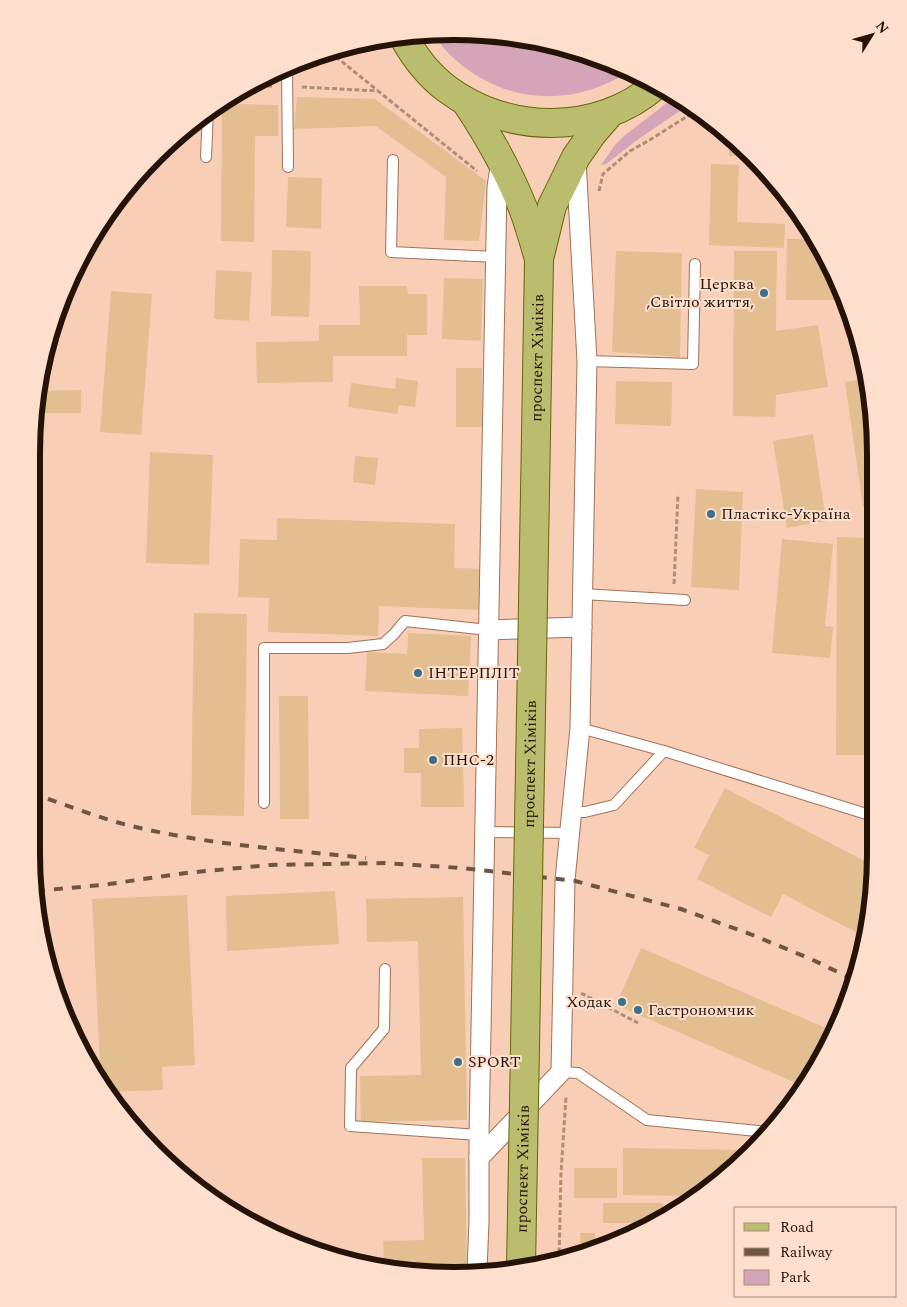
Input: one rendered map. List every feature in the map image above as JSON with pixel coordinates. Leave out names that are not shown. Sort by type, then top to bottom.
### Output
[{"type":"main road","points":[[404,44],[428,72],[466,102],[493,114],[522,122],[552,124],[582,121],[610,113],[632,102],[649,90]]},
{"type":"main road","points":[[466,102],[485,130],[501,159],[523,208],[539,260]]},
{"type":"main road","points":[[539,260],[552,206],[576,157],[610,113]]},
{"type":"main road","name":"проспект Хіміків","points":[[521,1261],[539,260]]},
{"type":"street","points":[[479,1158],[561,1072],[565,880],[580,728],[582,627],[586,362],[576,157]]},
{"type":"street","points":[[477,1266],[497,187],[501,159]]},
{"type":"street","points":[[488,630],[582,627]]},
{"type":"street","points":[[530,1260],[533,1195],[533,1101]]},
{"type":"lane","points":[[287,75],[288,167]]},
{"type":"lane","points":[[206,158],[208,121]]},
{"type":"lane","points":[[393,160],[391,252],[496,257]]},
{"type":"lane","points":[[586,362],[693,364],[695,264]]},
{"type":"lane","points":[[582,594],[685,600]]},
{"type":"lane","points":[[264,803],[264,648],[348,648],[383,644],[405,621],[488,630]]},
{"type":"lane","points":[[580,728],[664,751],[867,814]]},
{"type":"lane","points":[[572,812],[585,812],[614,805],[664,751]]},
{"type":"lane","points":[[485,832],[570,833]]},
{"type":"lane","points":[[386,969],[384,1029],[351,1068],[350,1126],[479,1135]]},
{"type":"lane","points":[[561,1072],[578,1073],[647,1120],[759,1131]]},
{"type":"path","points":[[336,57],[497,187]]},
{"type":"path","points":[[265,86],[378,91]]},
{"type":"path","points":[[674,599],[678,494]]},
{"type":"path","points":[[578,992],[638,1024]]},
{"type":"green space","points":[[438,41],[481,41],[534,48],[561,54],[622,76],[609,83],[587,91],[564,95],[542,96],[520,93],[499,87],[478,76],[458,62]]},
{"type":"green space","points":[[669,101],[682,109],[606,164],[601,165],[624,136]]},
{"type":"building","points":[[297,97],[375,99],[486,181],[479,241],[444,240],[446,177],[376,126],[294,129]]},
{"type":"building","points":[[233,104],[278,105],[278,136],[255,136],[254,242],[221,241],[222,111]]},
{"type":"building","points":[[730,146],[740,156],[729,156]]},
{"type":"building","points":[[711,164],[739,165],[737,222],[785,224],[784,248],[709,245]]},
{"type":"building","points":[[288,177],[322,178],[321,229],[286,227]]},
{"type":"building","points":[[787,239],[807,239],[838,300],[786,300]]},
{"type":"building","points":[[272,250],[311,251],[309,317],[271,316]]},
{"type":"building","points":[[616,251],[682,253],[680,357],[612,352]]},
{"type":"building","points":[[734,251],[777,251],[776,331],[818,325],[828,387],[776,395],[775,417],[733,416]]},
{"type":"building","points":[[216,270],[252,272],[249,321],[214,319]]},
{"type":"building","points":[[444,278],[483,279],[481,341],[442,339]]},
{"type":"building","points":[[359,286],[407,286],[408,294],[427,294],[427,335],[407,335],[407,356],[333,356],[333,382],[257,383],[256,342],[319,341],[319,325],[360,325]]},
{"type":"building","points":[[111,291],[152,294],[141,435],[100,432]]},
{"type":"building","points":[[456,368],[482,368],[482,427],[456,427]]},
{"type":"building","points":[[396,378],[418,381],[415,407],[399,405],[397,414],[348,407],[351,383],[395,389]]},
{"type":"building","points":[[860,380],[866,426],[867,507],[863,507],[845,382]]},
{"type":"building","points":[[616,381],[672,382],[671,426],[615,424]]},
{"type":"building","points":[[81,390],[81,413],[42,413],[45,391]]},
{"type":"building","points":[[813,434],[826,521],[787,528],[773,441]]},
{"type":"building","points":[[150,452],[213,455],[209,565],[146,563]]},
{"type":"building","points":[[355,456],[378,458],[375,485],[353,482]]},
{"type":"building","points":[[696,489],[743,492],[739,590],[691,587]]},
{"type":"building","points":[[277,518],[455,524],[454,568],[483,569],[482,610],[379,606],[378,636],[268,632],[269,598],[238,597],[240,539],[277,540]]},
{"type":"building","points":[[837,537],[867,538],[867,755],[836,755]]},
{"type":"building","points":[[782,539],[833,544],[825,626],[833,627],[830,658],[772,653]]},
{"type":"building","points":[[194,613],[247,614],[244,816],[191,815]]},
{"type":"building","name":"ІНТЕРПЛІТ","points":[[408,633],[471,636],[468,696],[365,691],[367,652],[407,654]]},
{"type":"building","points":[[279,696],[308,696],[309,819],[280,819]]},
{"type":"building","name":"ПНС-2","points":[[462,728],[464,807],[421,807],[421,773],[404,773],[404,748],[419,748],[419,729]]},
{"type":"building","points":[[725,788],[867,862],[859,934],[783,894],[771,917],[697,879],[709,855],[694,848]]},
{"type":"building","points":[[335,891],[339,944],[227,951],[226,896]]},
{"type":"building","points":[[187,895],[195,1065],[162,1067],[163,1090],[116,1092],[100,1068],[92,899]]},
{"type":"building","points":[[463,897],[467,1120],[361,1122],[360,1076],[421,1075],[418,941],[367,942],[366,899]]},
{"type":"building","points":[[641,948],[828,1029],[812,1060],[797,1083],[616,1005]]},
{"type":"building","points":[[623,1148],[742,1150],[705,1182],[685,1196],[623,1195]]},
{"type":"building","points":[[422,1158],[465,1158],[467,1267],[426,1266],[384,1261],[383,1241],[424,1240]]},
{"type":"building","points":[[574,1168],[617,1168],[617,1198],[574,1198]]},
{"type":"building","points":[[603,1203],[663,1203],[662,1210],[638,1223],[603,1223]]},
{"type":"building","points":[[580,1233],[595,1233],[595,1242],[581,1247]]},
{"type":"railway","points":[[40,796],[112,821],[168,834],[252,846],[366,858]]},
{"type":"railway","points":[[42,890],[269,865],[384,863],[462,868],[575,881],[681,909],[750,934],[811,959],[848,977]]},
{"type":"place","name":"Церква ,Світло життя,","points":[[764,293]]},
{"type":"place","name":"Пластікс-Україна","points":[[711,514]]},
{"type":"place","name":"ІНТЕРПЛІТ","points":[[418,673]]},
{"type":"place","name":"ПНС-2","points":[[433,760]]},
{"type":"place","name":"Ходак","points":[[622,1002]]},
{"type":"place","name":"Гастрономчик","points":[[638,1010]]},
{"type":"place","name":"SPORT","points":[[458,1062]]}]
